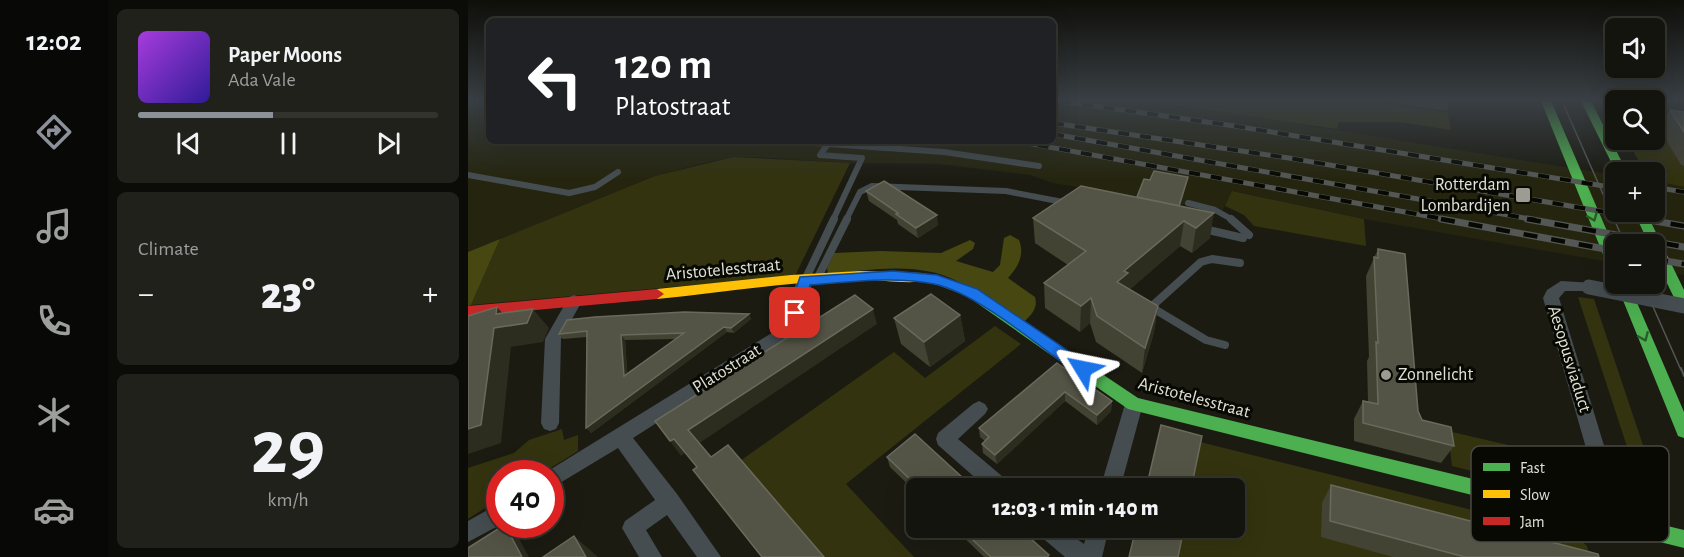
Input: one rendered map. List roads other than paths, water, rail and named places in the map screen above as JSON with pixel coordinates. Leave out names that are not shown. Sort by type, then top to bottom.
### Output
[{"type":"street","points":[[1557,127],[1605,243]]},
{"type":"street","points":[[1599,127],[1617,162]]},
{"type":"street","points":[[1645,222],[1684,305]]},
{"type":"street","name":"Aristotelesstraat","points":[[468,311],[811,280],[893,275],[937,280],[972,293],[1134,404],[1471,486]]},
{"type":"street","name":"Platostraat","points":[[564,471],[790,330],[811,280]]},
{"type":"street","name":"Aesopusviaduct","points":[[1595,446],[1551,298],[1552,294],[1561,286],[1589,287],[1684,305]]},
{"type":"street","points":[[1626,294],[1684,431]]},
{"type":"street","points":[[550,423],[550,352],[553,339],[574,301]]},
{"type":"street","points":[[1113,478],[1134,404]]},
{"type":"street","points":[[979,409],[945,439],[989,478]]},
{"type":"street","points":[[620,436],[710,557]]},
{"type":"street","points":[[651,557],[632,528],[670,501]]},
{"type":"street","points":[[468,532],[486,521]]},
{"type":"street","name":"Aristotelesstraat","points":[[1669,535],[1684,539]]},
{"type":"street","points":[[1057,538],[1067,547],[1089,557],[1096,538]]},
{"type":"lane","points":[[811,280],[862,158],[820,155],[828,144],[944,152],[1039,166]]},
{"type":"lane","points":[[468,176],[568,193],[595,187],[618,172]]},
{"type":"lane","points":[[811,280],[860,192],[872,186],[1006,191],[1076,205]]},
{"type":"lane","points":[[1188,202],[1217,208],[1235,220],[1246,236],[1193,227]]},
{"type":"lane","points":[[1225,345],[1206,340],[1151,307],[1201,262],[1212,259],[1240,263]]},
{"type":"tram line","points":[[1573,127],[1621,234]]},
{"type":"tram line","points":[[1647,294],[1681,370]]},
{"type":"tram line","points":[[1681,368],[1684,376]]},
{"type":"railway","points":[[1080,127],[1289,158],[1605,212]]},
{"type":"railway","points":[[1241,127],[1605,186]]},
{"type":"railway","points":[[1056,135],[1536,220]]},
{"type":"railway","points":[[1032,144],[1449,220]]},
{"type":"railway","points":[[1665,189],[1684,192]]},
{"type":"railway","points":[[1441,219],[1605,249]]},
{"type":"railway","points":[[1527,219],[1684,247]]},
{"type":"railway","points":[[1661,222],[1684,226]]},
{"type":"railway","points":[[1665,261],[1684,264]]},
{"type":"place","name":"Rotterdam Lombardijen","points":[[1523,195]]},
{"type":"place","name":"Zonnelicht","points":[[1386,375]]}]
